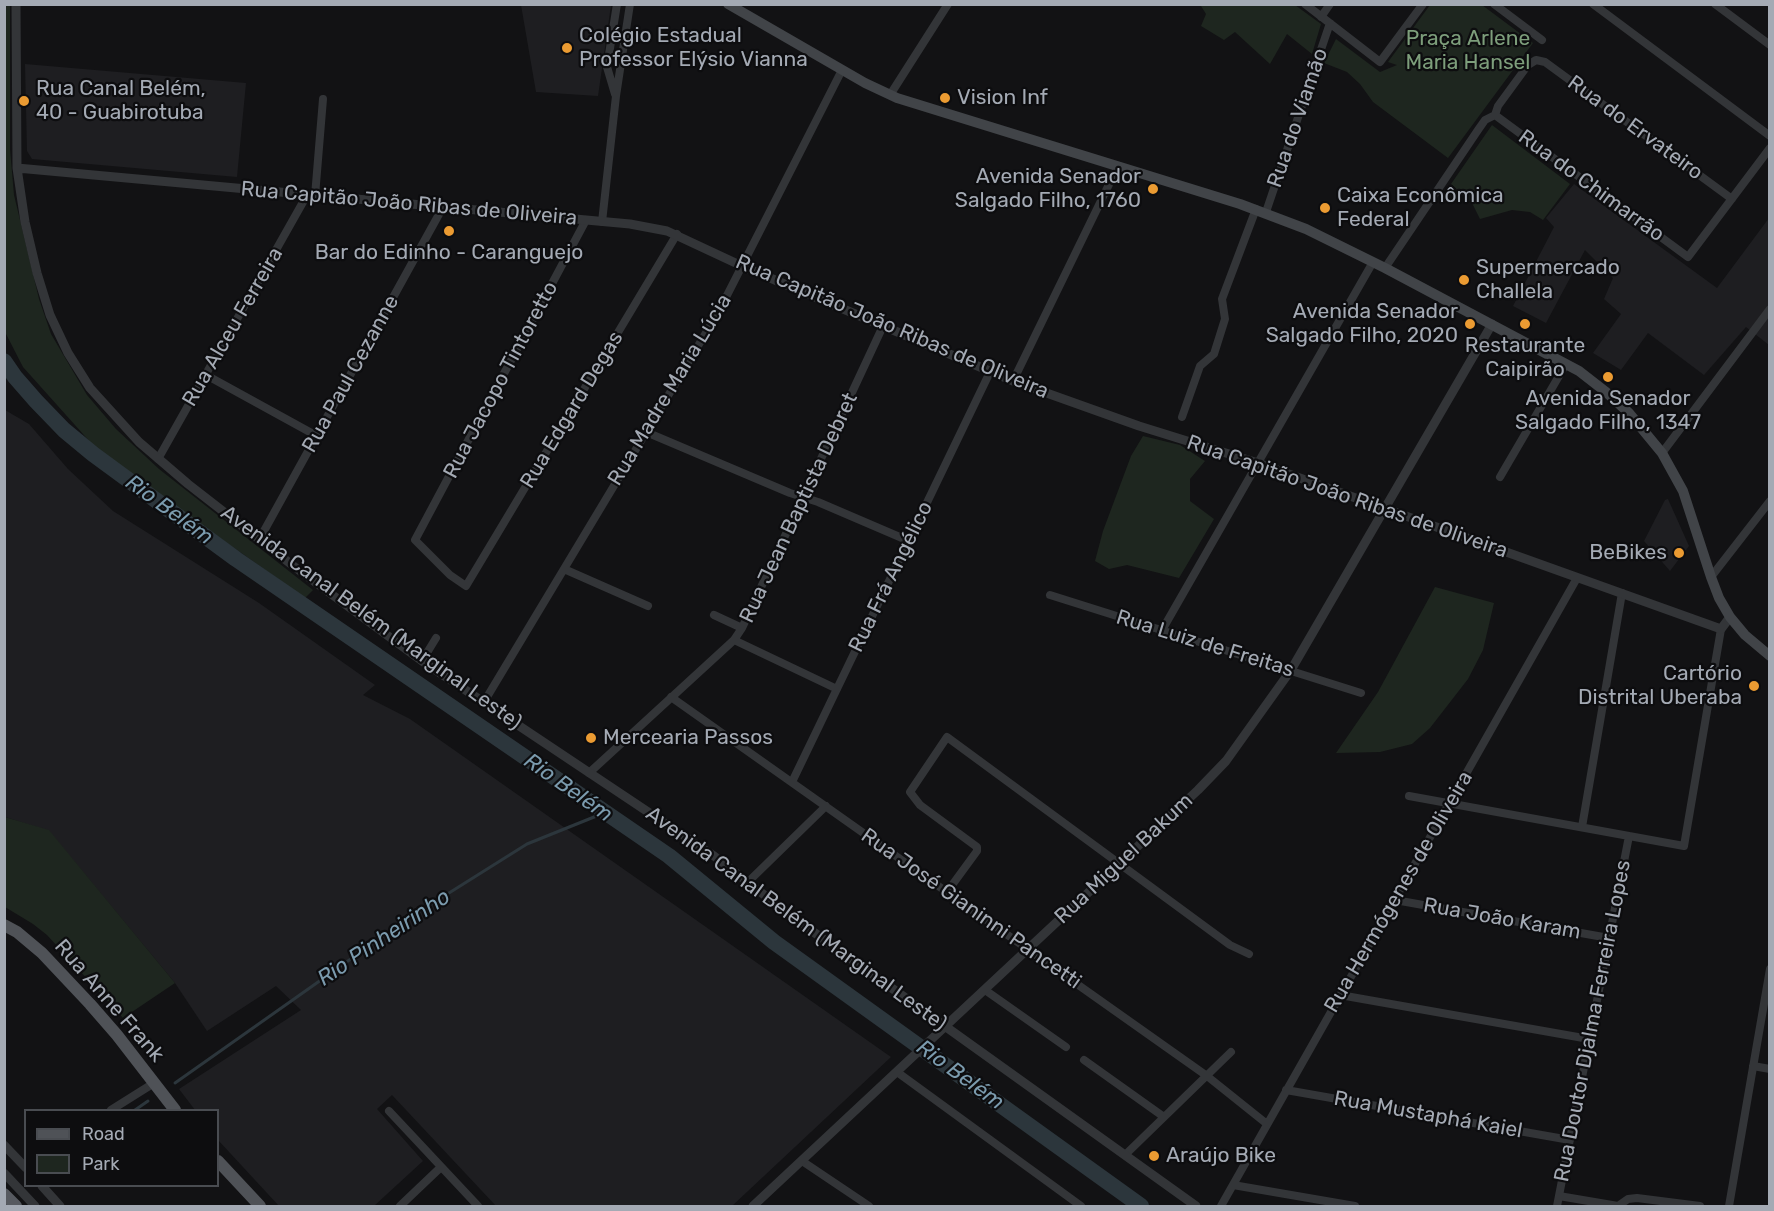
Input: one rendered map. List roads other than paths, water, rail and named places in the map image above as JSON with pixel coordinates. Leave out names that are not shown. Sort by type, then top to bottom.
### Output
[{"type":"highway","points":[[4,1194],[16,1206]]},
{"type":"main road","points":[[728,4],[890,95],[1261,210],[1318,234],[1566,364],[1593,381],[1618,402],[1642,427],[1662,453],[1683,491],[1711,577],[1730,617],[1745,635],[1770,656]]},
{"type":"main road","name":"Rua Anne Frank","points":[[4,925],[30,941],[62,973],[110,1027],[174,1109]]},
{"type":"main road","points":[[219,1162],[260,1206]]},
{"type":"street","name":"Avenida Canal Belém (Marginal Leste)","points":[[16,4],[17,168],[25,222],[37,273],[58,335],[90,388],[123,426],[158,459],[259,540],[423,661],[699,845],[942,1030],[1196,1206]]},
{"type":"street","points":[[616,96],[607,67],[617,4]]},
{"type":"street","points":[[602,222],[616,96],[630,4]]},
{"type":"street","points":[[890,95],[948,4]]},
{"type":"street","points":[[1305,4],[1380,62],[1423,4]]},
{"type":"street","name":"Rua do Viamão","points":[[1321,17],[1330,4]]},
{"type":"street","points":[[1494,4],[1542,40]]},
{"type":"street","points":[[1593,4],[1770,136]]},
{"type":"street","points":[[1715,4],[1770,45]]},
{"type":"street","name":"Rua do Viamão","points":[[1182,417],[1200,366],[1214,354],[1225,319],[1222,299],[1261,210],[1330,23]]},
{"type":"street","name":"Rua do Ervateiro","points":[[1495,115],[1498,105],[1528,65],[1536,60],[1545,62],[1732,199]]},
{"type":"street","name":"Rua Madre Maria Lúcia","points":[[484,702],[719,310],[842,70]]},
{"type":"street","name":"Rua Alceu Ferreira","points":[[158,459],[311,196],[323,99]]},
{"type":"street","points":[[1385,268],[1485,120],[1495,115]]},
{"type":"street","name":"Rua do Chimarrão","points":[[1495,115],[1688,257],[1732,199]]},
{"type":"street","points":[[1732,199],[1770,148]]},
{"type":"street","points":[[1013,381],[1118,166]]},
{"type":"street","name":"Rua Capitão João Ribas de Oliveira","points":[[17,168],[648,226],[678,234],[742,266],[1013,381],[1139,426],[1258,463],[1721,629]]},
{"type":"street","name":"Rua Paul Cezanne","points":[[259,540],[443,207]]},
{"type":"street","name":"Rua Jacopo Tintoretto","points":[[466,586],[450,575],[415,540],[586,220]]},
{"type":"street","name":"Rua Edgard Degas","points":[[466,586],[678,234]]},
{"type":"street","points":[[1161,632],[1373,262]]},
{"type":"street","points":[[1662,453],[1770,309]]},
{"type":"street","name":"Rua Miguel Bakum","points":[[753,1206],[1028,950],[1226,761],[1292,670],[1492,324]]},
{"type":"street","name":"Rua Jean Baptista Debret","points":[[589,773],[734,640],[742,628],[883,326]]},
{"type":"street","points":[[1500,477],[1566,364]]},
{"type":"street","name":"Rua Frá Angélico","points":[[792,782],[990,372]]},
{"type":"street","points":[[206,375],[317,436]]},
{"type":"street","points":[[646,432],[909,541]]},
{"type":"street","points":[[1711,577],[1770,501]]},
{"type":"street","points":[[564,569],[648,606]]},
{"type":"street","name":"Rua Hermógenes de Oliveira","points":[[1221,1206],[1577,578]]},
{"type":"street","points":[[1582,827],[1622,593]]},
{"type":"street","name":"Rua Luiz de Freitas","points":[[1050,595],[1161,632],[1292,670],[1361,693]]},
{"type":"street","points":[[714,615],[742,628]]},
{"type":"street","points":[[1408,796],[1684,846],[1721,629],[1730,617]]},
{"type":"street","points":[[423,661],[436,638]]},
{"type":"street","points":[[734,640],[837,689]]},
{"type":"street","name":"Rua José Gianinni Pancetti","points":[[671,697],[1207,1076],[1267,1124]]},
{"type":"street","points":[[947,892],[977,847],[920,804],[910,792],[947,737],[1230,945],[1249,954]]},
{"type":"street","points":[[748,882],[826,806]]},
{"type":"street","name":"Rua Doutor Djalma Ferreira Lopes","points":[[1557,1206],[1629,836]]},
{"type":"street","name":"Rua João Karam","points":[[1395,900],[1609,938]]},
{"type":"street","points":[[1729,1206],[1770,969]]},
{"type":"street","points":[[985,990],[1066,1047]]},
{"type":"street","points":[[1340,995],[1589,1039]]},
{"type":"street","points":[[1125,1155],[1232,1053]]},
{"type":"street","points":[[1084,1060],[1164,1117]]},
{"type":"street","points":[[1753,1066],[1770,1068]]},
{"type":"street","points":[[897,1072],[1075,1205]]},
{"type":"street","points":[[113,1109],[154,1083]]},
{"type":"street","name":"Rua Mustaphá Kaiel","points":[[1286,1090],[1570,1140]]},
{"type":"street","points":[[389,1112],[478,1206]]},
{"type":"street","points":[[4,1145],[24,1166]]},
{"type":"street","points":[[802,1161],[869,1206]]},
{"type":"street","points":[[400,1206],[441,1167]]},
{"type":"street","points":[[4,1173],[35,1206]]},
{"type":"street","points":[[1233,1185],[1355,1206]]},
{"type":"street","points":[[44,1187],[60,1206]]},
{"type":"street","points":[[1559,1196],[1618,1206],[1628,1199],[1645,1198],[1700,1206]]},
{"type":"waterway","name":"Rio Belém","points":[[4,361],[36,401],[64,430],[93,454],[236,559],[669,856],[774,942],[1141,1206]]},
{"type":"waterway","name":"Rio Pinheirinho","points":[[175,1083],[406,920],[527,844],[604,813]]},
{"type":"waterway","name":"Rio Pinheirinho","points":[[136,1109],[148,1101]]},
{"type":"place","name":"Colégio Estadual Professor Elýsio Vianna","points":[[567,48]]},
{"type":"place","name":"Vision Inf","points":[[945,98]]},
{"type":"place","name":"Rua Canal Belém, 40 - Guabirotuba","points":[[24,101]]},
{"type":"place","name":"Avenida Senador Salgado Filho, 1760","points":[[1153,189]]},
{"type":"place","name":"Caixa Econômica Federal","points":[[1325,208]]},
{"type":"place","name":"Bar do Edinho - Caranguejo","points":[[449,231]]},
{"type":"place","name":"Supermercado Challela","points":[[1464,280]]},
{"type":"place","name":"Avenida Senador Salgado Filho, 2020","points":[[1470,324]]},
{"type":"place","name":"Restaurante Caipirão","points":[[1525,324]]},
{"type":"place","name":"Avenida Senador Salgado Filho, 1347","points":[[1608,377]]},
{"type":"place","name":"BeBikes","points":[[1679,553]]},
{"type":"place","name":"Cartório Distrital Uberaba","points":[[1754,686]]},
{"type":"place","name":"Mercearia Passos","points":[[591,738]]},
{"type":"place","name":"Araújo Bike","points":[[1154,1156]]},
{"type":"park label","name":"Praça Arlene Maria Hansel","points":[[1468,51]]}]
